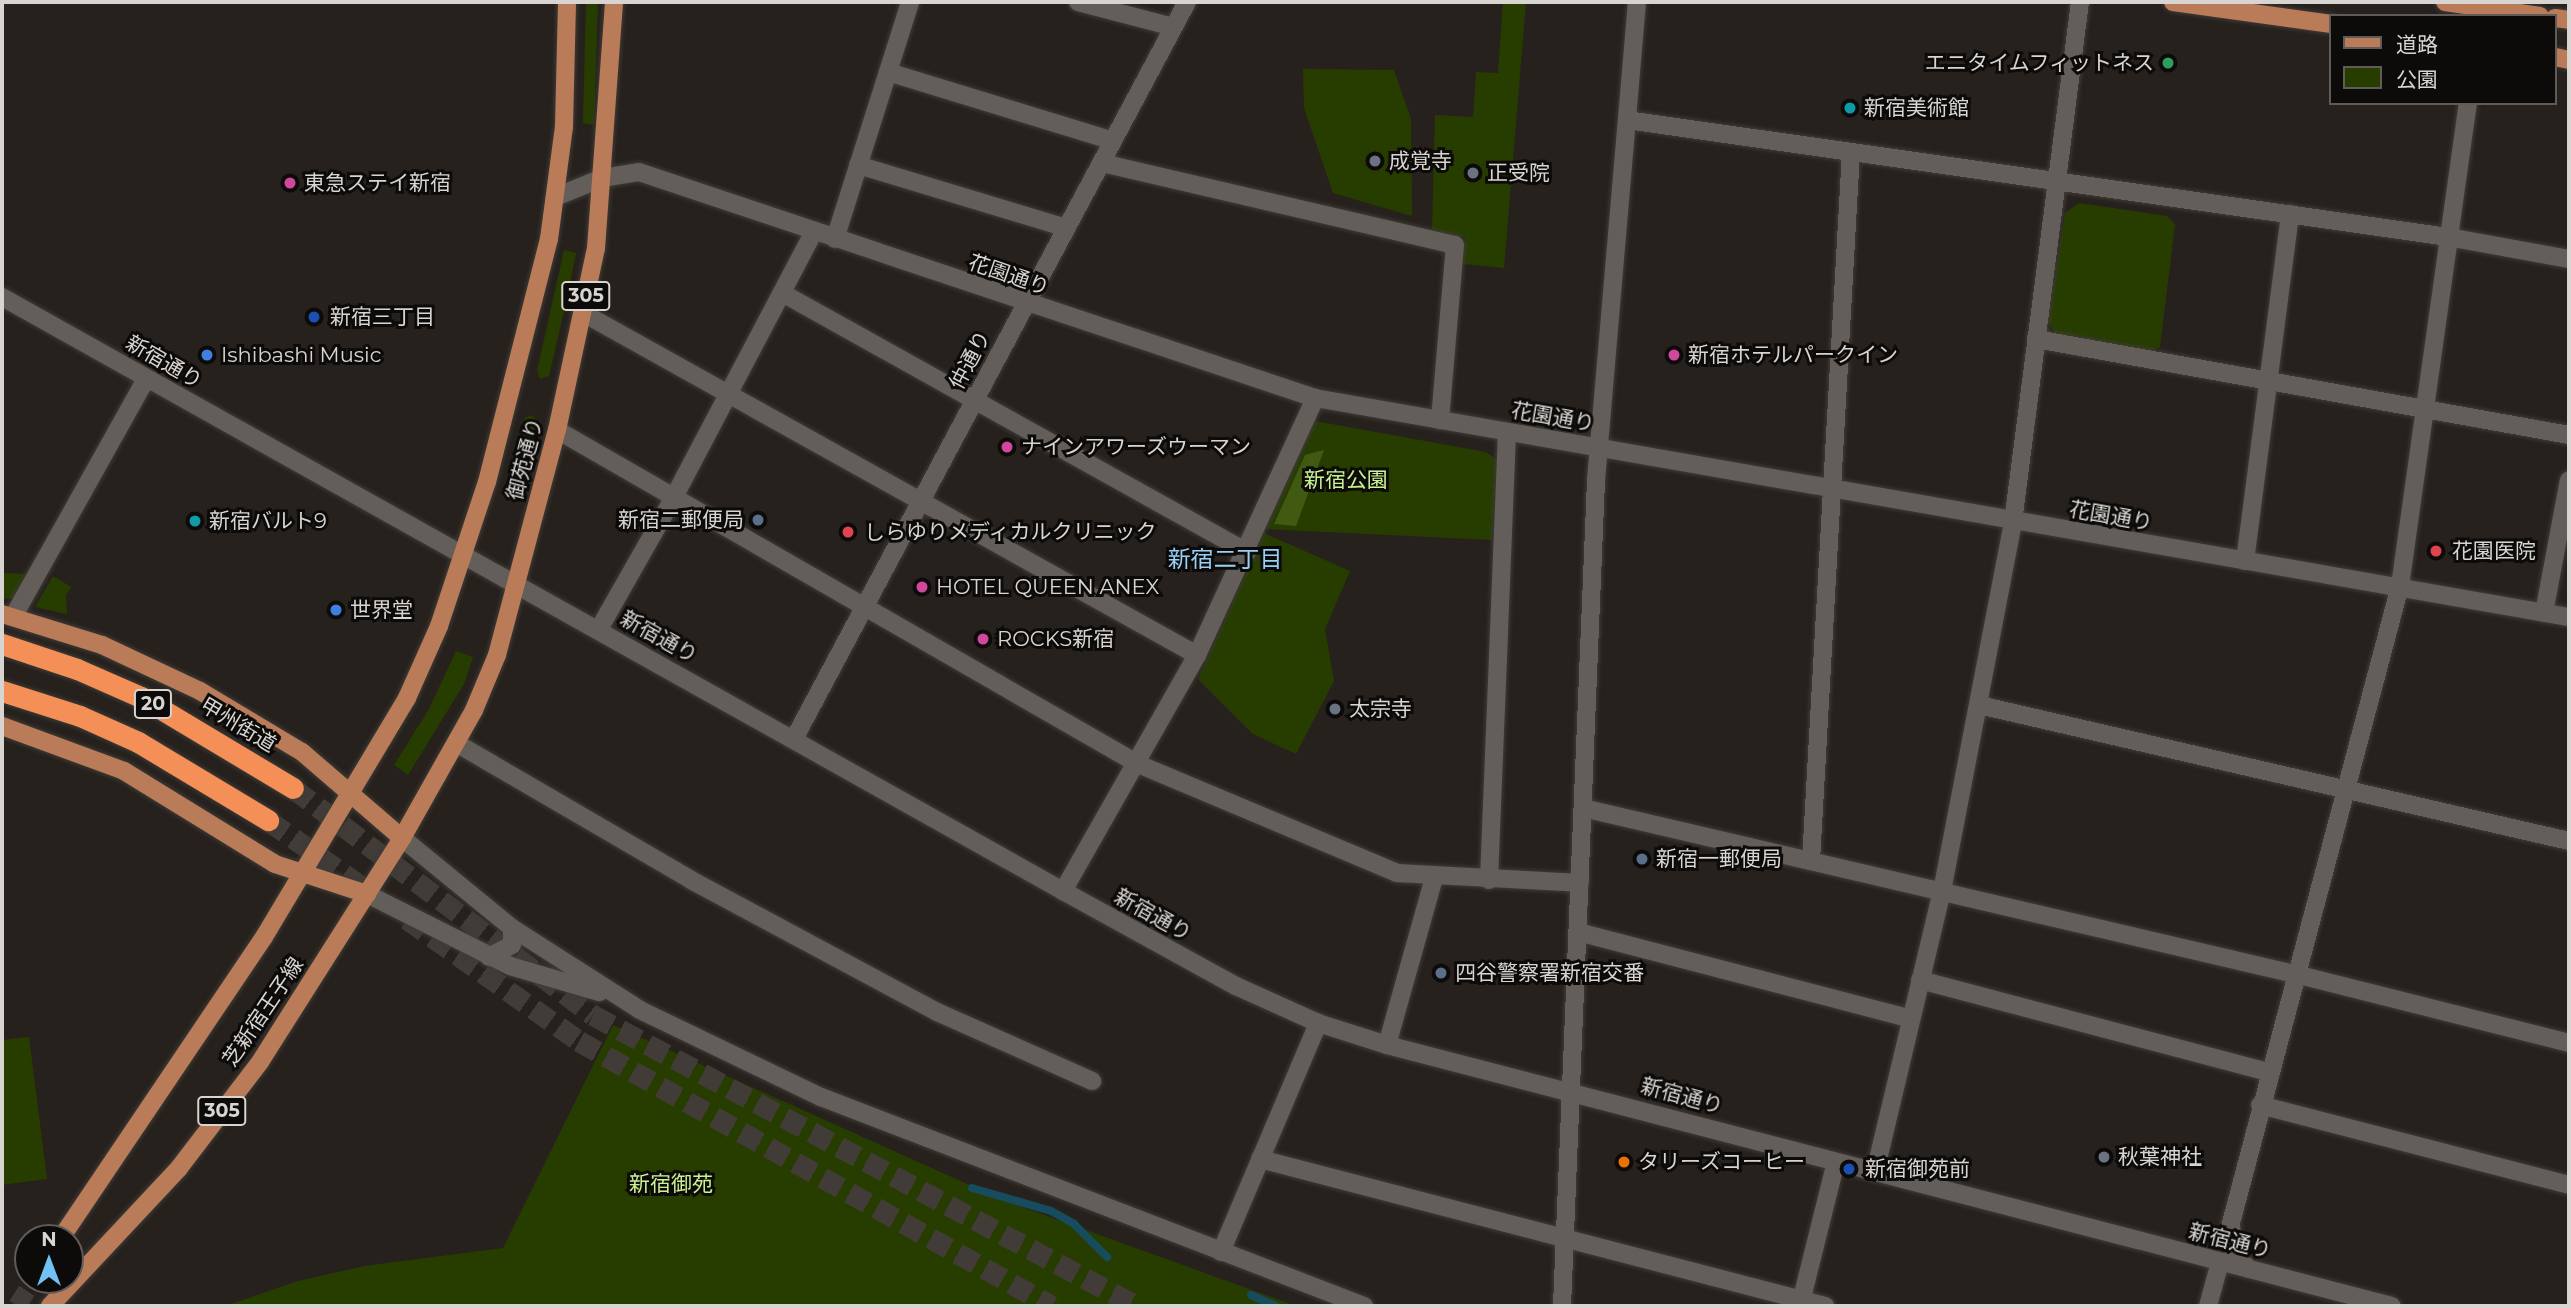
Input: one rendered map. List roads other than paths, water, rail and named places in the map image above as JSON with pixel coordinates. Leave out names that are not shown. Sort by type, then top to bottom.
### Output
[{"type":"highway","name":"甲州街道","points":[[2,644],[77,669],[141,697],[293,788]]},
{"type":"highway","name":"20","points":[[2,691],[80,716],[138,741],[268,820]]},
{"type":"main road","name":"御苑通り","points":[[300,873],[423,664],[462,556],[510,400],[558,196],[567,2]]},
{"type":"main road","name":"御苑通り","points":[[367,894],[456,743],[497,654],[556,430],[583,313],[603,178],[614,2]]},
{"type":"main road","points":[[2173,2],[2330,24]]},
{"type":"main road","points":[[2455,7],[2521,14]]},
{"type":"main road","points":[[8,616],[102,645],[200,691],[302,752],[402,838]]},
{"type":"main road","points":[[2,726],[124,771],[175,799],[262,857],[300,873],[367,894]]},
{"type":"main road","name":"芝新宿王子線","points":[[70,1224],[264,937],[300,873]]},
{"type":"main road","name":"芝新宿王子線","points":[[50,1306],[179,1168],[260,1062],[367,894]]},
{"type":"street","points":[[835,239],[910,2]]},
{"type":"street","points":[[1078,2],[1113,7],[1173,27]]},
{"type":"street","name":"仲通り","points":[[794,739],[1186,2]]},
{"type":"street","points":[[1562,1306],[1598,449],[1637,2]]},
{"type":"street","points":[[1875,1172],[1942,891],[2013,522],[2080,2]]},
{"type":"street","points":[[888,72],[1114,141]]},
{"type":"street","points":[[2249,1269],[2234,1254],[2229,1236],[2260,1105],[2299,975],[2400,586],[2468,105]]},
{"type":"street","points":[[1627,120],[2448,237],[2569,259]]},
{"type":"street","points":[[1811,861],[1851,152]]},
{"type":"street","points":[[1102,163],[1455,245],[1440,420]]},
{"type":"street","points":[[858,165],[1067,228]]},
{"type":"street","name":"花園通り","points":[[558,196],[603,178],[639,172],[1026,305],[1315,398],[1832,491],[2569,617]]},
{"type":"street","points":[[2245,561],[2271,381],[2290,214]]},
{"type":"street","points":[[599,629],[784,294],[814,232]]},
{"type":"street","points":[[784,294],[1247,552]]},
{"type":"street","name":"新宿通り","points":[[2,297],[1063,891],[1237,986],[1318,1023],[1387,1045],[2392,1306]]},
{"type":"street","points":[[583,313],[1197,654]]},
{"type":"street","points":[[2036,340],[2569,435]]},
{"type":"street","points":[[8,616],[146,379]]},
{"type":"street","points":[[1063,891],[1138,764],[1197,654],[1247,552],[1315,398]]},
{"type":"street","points":[[556,430],[1138,764],[1397,873],[1434,878],[1580,883]]},
{"type":"street","points":[[1489,880],[1507,432]]},
{"type":"street","points":[[2544,612],[2569,480]]},
{"type":"street","points":[[1979,705],[2348,787],[2569,841]]},
{"type":"street","points":[[456,743],[691,880],[937,1013],[1092,1081]]},
{"type":"street","points":[[1583,808],[2299,975],[2569,1043]]},
{"type":"street","points":[[402,838],[512,928],[625,1001],[821,1097],[1364,1306]]},
{"type":"street","points":[[1387,1045],[1434,878]]},
{"type":"street","points":[[367,894],[489,957],[625,1001]]},
{"type":"street","points":[[489,957],[512,945],[512,928]]},
{"type":"street","points":[[1578,932],[1911,1019]]},
{"type":"street","points":[[1920,980],[2271,1073]]},
{"type":"street","points":[[1221,1252],[1318,1023]]},
{"type":"street","points":[[2260,1105],[2569,1185]]},
{"type":"street","points":[[1260,1159],[1801,1303],[1825,1306]]},
{"type":"street","points":[[1801,1303],[1836,1163]]},
{"type":"street","points":[[2208,1306],[2220,1262]]},
{"type":"waterway","points":[[972,1188],[1051,1211],[1074,1224],[1107,1257]]},
{"type":"waterway","points":[[1251,1295],[1276,1306]]},
{"type":"tunnel","points":[[293,788],[593,1015],[1137,1306]]},
{"type":"tunnel","points":[[268,820],[375,896]]},
{"type":"tunnel","points":[[407,919],[579,1041],[1052,1306]]},
{"type":"tunnel","points":[[17,1306],[25,1294]]},
{"type":"place","name":"エニタイムフィットネス","points":[[2168,63]]},
{"type":"place","name":"新宿美術館","points":[[1850,108]]},
{"type":"place","name":"成覚寺","points":[[1375,161]]},
{"type":"place","name":"正受院","points":[[1473,173]]},
{"type":"place","name":"東急ステイ新宿","points":[[290,183]]},
{"type":"place","name":"新宿三丁目","points":[[314,317]]},
{"type":"place","name":"Ishibashi Music","points":[[207,355]]},
{"type":"place","name":"新宿ホテルパークイン","points":[[1674,355]]},
{"type":"place","name":"ナインアワーズウーマン","points":[[1007,447]]},
{"type":"place","name":"新宿二郵便局","points":[[758,520]]},
{"type":"place","name":"新宿バルト9","points":[[195,521]]},
{"type":"place","name":"しらゆりメディカルクリニック","points":[[848,532]]},
{"type":"place","name":"花園医院","points":[[2436,551]]},
{"type":"place","name":"HOTEL QUEEN ANEX","points":[[922,587]]},
{"type":"place","name":"世界堂","points":[[336,610]]},
{"type":"place","name":"ROCKS新宿","points":[[983,639]]},
{"type":"place","name":"太宗寺","points":[[1335,709]]},
{"type":"place","name":"新宿一郵便局","points":[[1642,859]]},
{"type":"place","name":"四谷警察署新宿交番","points":[[1441,973]]},
{"type":"place","name":"秋葉神社","points":[[2104,1157]]},
{"type":"place","name":"タリーズコーヒー","points":[[1624,1162]]},
{"type":"place","name":"新宿御苑前","points":[[1849,1169]]},
{"type":"district","name":"新宿二丁目","points":[[1225,559]]},
{"type":"park label","name":"新宿公園","points":[[1346,480]]},
{"type":"park label","name":"新宿御苑","points":[[671,1184]]}]
